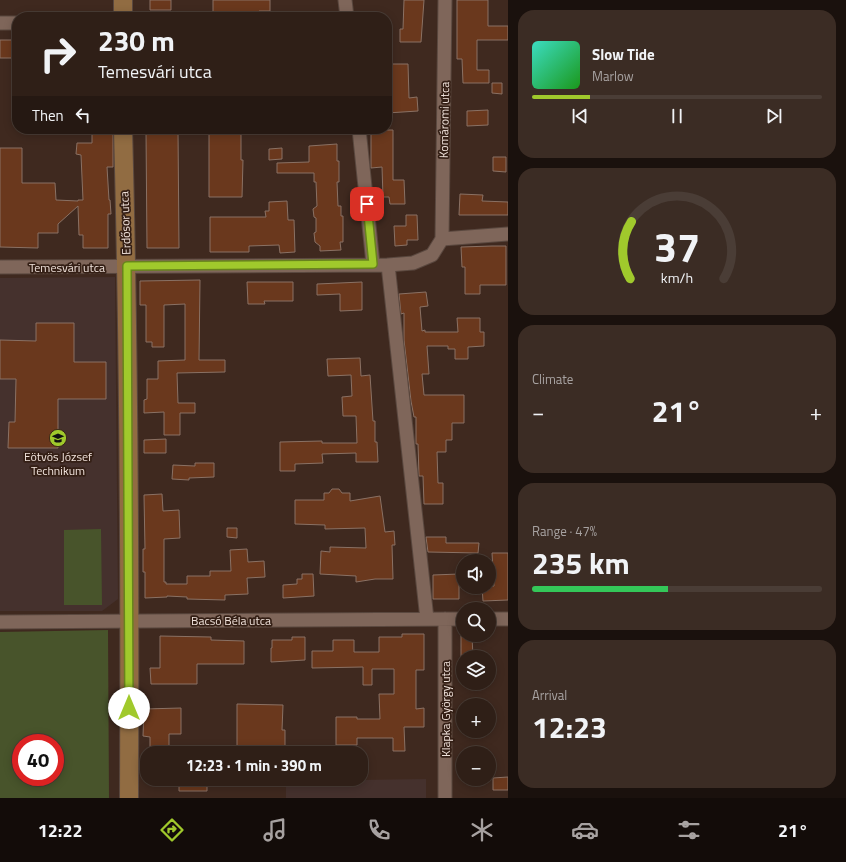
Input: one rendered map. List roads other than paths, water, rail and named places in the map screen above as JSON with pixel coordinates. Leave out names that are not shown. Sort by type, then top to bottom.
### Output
[{"type":"street","points":[[123,0],[123,12]]},
{"type":"street","points":[[345,0],[346,12]]},
{"type":"street","name":"Komáromi utca","points":[[442,239],[445,0]]},
{"type":"street","points":[[0,23],[12,23]]},
{"type":"street","name":"Erdősor utca","points":[[123,134],[127,266],[130,620],[128,798]]},
{"type":"street","points":[[360,134],[373,264]]},
{"type":"street","points":[[442,239],[508,234]]},
{"type":"street","name":"Temesvári utca","points":[[0,267],[388,265],[414,263],[432,255],[442,239]]},
{"type":"street","points":[[388,265],[427,619]]},
{"type":"street","name":"Klapka György utca","points":[[444,619],[446,798]]},
{"type":"street","name":"Bacsó Béla utca","points":[[0,622],[456,619]]},
{"type":"street","points":[[496,619],[508,619]]},
{"type":"place","name":"Eötvös József Technikum","points":[[58,438]]}]
